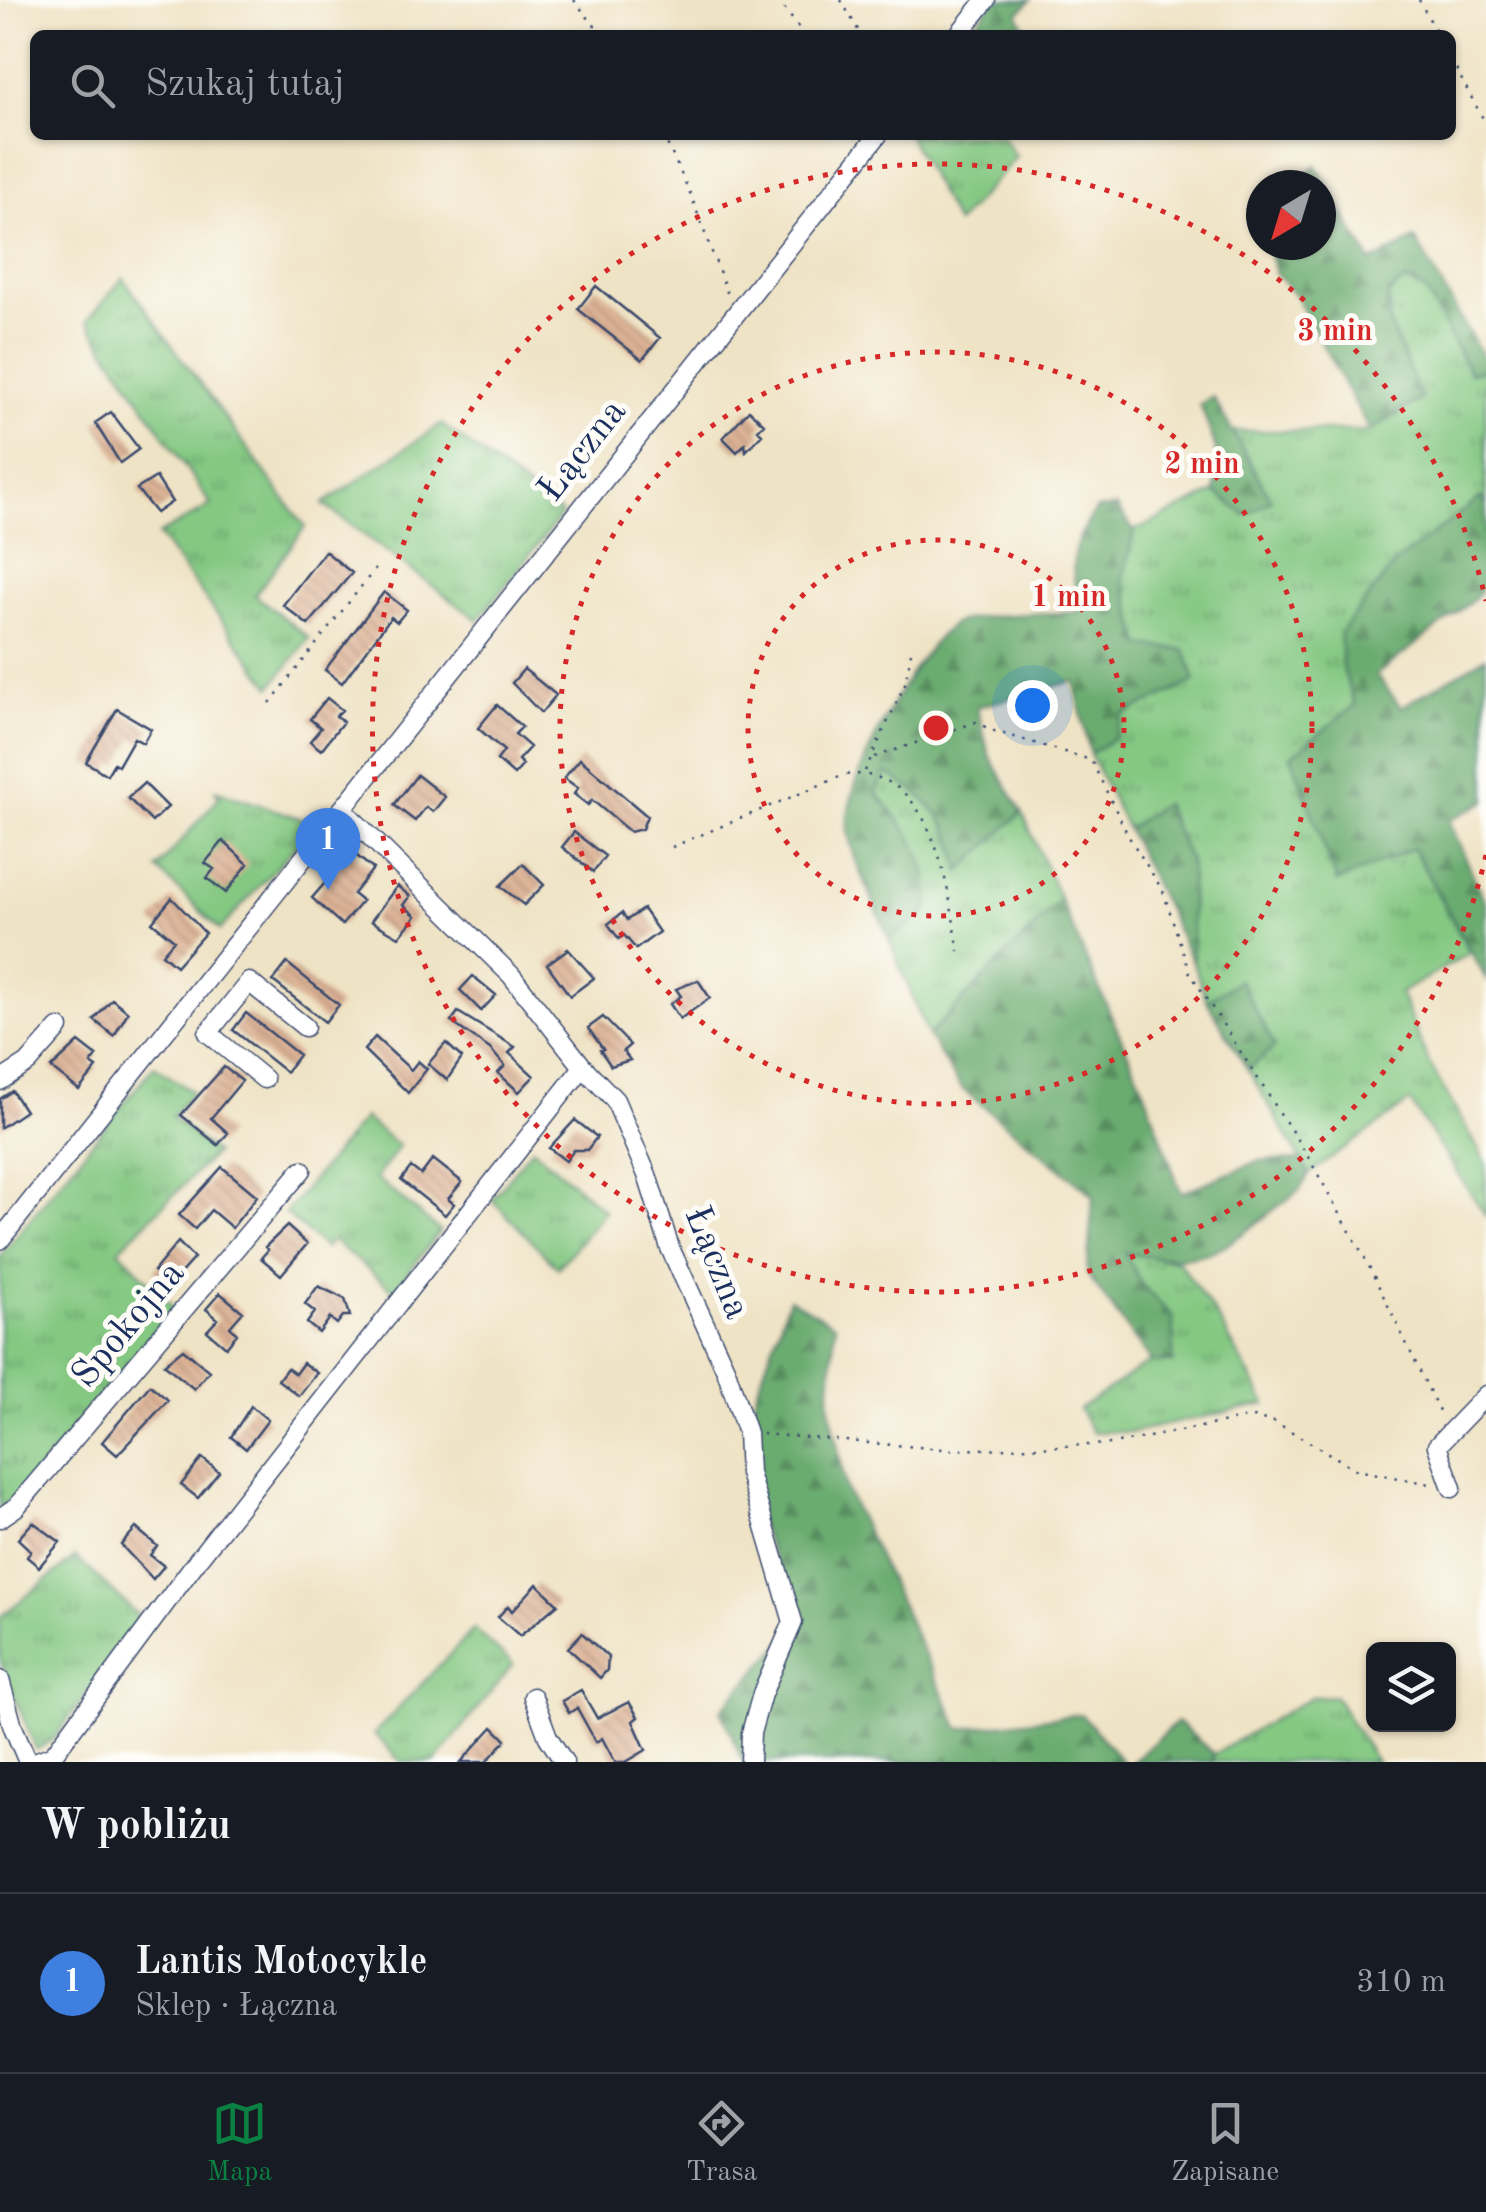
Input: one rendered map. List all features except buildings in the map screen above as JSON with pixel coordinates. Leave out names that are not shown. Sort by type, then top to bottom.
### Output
[{"type":"street","points":[[962,30],[986,0]]},
{"type":"street","name":"Łączna","points":[[0,1240],[874,140]]},
{"type":"street","name":"Łączna","points":[[342,809],[511,974],[583,1067],[614,1100],[748,1433],[749,1473],[793,1622],[762,1694],[751,1733],[750,1762]]},
{"type":"street","points":[[222,960],[306,1027]]},
{"type":"street","points":[[250,982],[208,1033],[264,1078]]},
{"type":"street","points":[[0,1081],[28,1063],[59,1028]]},
{"type":"street","points":[[0,1680],[32,1762],[53,1755],[199,1558],[583,1067]]},
{"type":"street","name":"Spokojna","points":[[0,1518],[16,1507],[302,1170]]},
{"type":"street","points":[[1452,1488],[1437,1446],[1486,1395]]},
{"type":"street","points":[[533,1697],[548,1737],[564,1762]]},
{"type":"path","points":[[574,0],[598,30]]},
{"type":"path","points":[[778,0],[800,30]]},
{"type":"path","points":[[840,0],[858,30]]},
{"type":"path","points":[[1419,0],[1435,30]]},
{"type":"path","points":[[1456,69],[1486,124]]},
{"type":"path","points":[[664,140],[690,193],[735,312]]},
{"type":"path","points":[[270,703],[375,568]]},
{"type":"path","points":[[864,772],[874,758],[905,684],[911,652]]},
{"type":"path","points":[[874,758],[976,722],[1091,760],[1130,838],[1163,890],[1190,972],[1307,1155],[1365,1258],[1437,1413],[1454,1429]]},
{"type":"path","points":[[672,847],[844,775],[864,772],[906,795],[937,841],[959,951]]},
{"type":"path","points":[[748,1433],[954,1450],[1113,1444],[1252,1417],[1275,1422],[1357,1470],[1452,1488]]},
{"type":"green space","points":[[995,0],[1031,0],[1018,14],[1026,30],[970,30]]},
{"type":"green space","points":[[911,140],[1004,140],[1016,157],[956,224]]},
{"type":"green space","points":[[1336,200],[1371,262],[1415,239],[1486,362],[1486,369],[1470,373],[1425,290],[1405,281],[1388,294],[1389,322],[1421,398],[1370,431],[1295,295],[1276,274],[1272,260],[1336,260]]},
{"type":"green space","points":[[123,278],[305,527],[255,595],[309,638],[271,687],[158,535],[211,505],[87,321]]},
{"type":"green space","points":[[1405,280],[1425,290],[1470,373],[1486,369],[1486,506],[1482,498],[1343,669],[1355,705],[1336,881],[1413,848],[1470,953],[1400,993],[1430,1065],[1486,1162],[1486,1216],[1410,1102],[1309,1174],[1248,1070],[1275,1047],[1239,981],[1207,1001],[1193,963],[1190,862],[1164,804],[1127,829],[1090,754],[1115,737],[1141,645],[1123,579],[1134,531],[1215,492],[1245,515],[1271,500],[1233,431],[1370,431],[1421,399],[1389,322],[1388,294]]},
{"type":"green space","points":[[1213,397],[1271,500],[1246,515],[1215,492],[1216,448],[1200,404]]},
{"type":"green space","points":[[441,424],[562,514],[478,620],[323,504]]},
{"type":"green space","points":[[1482,497],[1486,506],[1486,580],[1476,598],[1376,675],[1401,707],[1486,657],[1486,801],[1449,821],[1486,904],[1486,979],[1413,848],[1337,882],[1291,756],[1355,705],[1343,669],[1340,633],[1396,562]]},
{"type":"green space","points":[[1117,507],[1134,531],[1123,579],[1141,645],[1185,650],[1195,681],[1123,715],[1115,737],[1090,754],[1074,681],[977,707],[989,755],[1022,812],[960,872],[952,839],[937,813],[886,773],[875,791],[916,847],[923,861],[929,894],[927,912],[889,939],[860,872],[848,831],[856,783],[885,719],[922,659],[939,636],[955,623],[995,616],[1078,612],[1074,558],[1080,536],[1097,509]]},
{"type":"green space","points":[[886,772],[921,796],[955,835],[960,871],[1022,812],[1060,900],[928,1036],[889,939],[927,912],[875,790]]},
{"type":"green space","points":[[214,790],[316,823],[220,930],[157,869],[220,796]]},
{"type":"green space","points":[[1164,804],[1190,862],[1193,963],[1127,829]]},
{"type":"green space","points":[[1060,900],[1145,1092],[1181,1193],[1259,1161],[1302,1160],[1309,1174],[1300,1190],[1220,1248],[1182,1258],[1125,1253],[1142,1285],[1173,1317],[1173,1363],[1151,1361],[1087,1274],[1093,1195],[961,1088],[928,1036]]},
{"type":"green space","points":[[1239,980],[1275,1047],[1248,1070],[1207,1001]]},
{"type":"green space","points":[[154,1066],[192,1092],[172,1117],[215,1153],[119,1250],[175,1309],[13,1500],[0,1507],[0,1256]]},
{"type":"green space","points":[[364,1118],[399,1146],[376,1178],[440,1231],[394,1291],[332,1240],[325,1248],[285,1213]]},
{"type":"green space","points":[[532,1148],[605,1211],[558,1268],[492,1200]]},
{"type":"green space","points":[[1124,1253],[1178,1261],[1217,1317],[1266,1404],[1132,1432],[1092,1432],[1079,1409],[1151,1361],[1172,1363],[1173,1317],[1142,1285]]},
{"type":"green space","points":[[789,1298],[835,1325],[829,1402],[846,1489],[960,1729],[1081,1714],[1123,1762],[743,1762],[721,1710],[799,1624],[753,1506],[753,1402]]},
{"type":"green space","points":[[76,1557],[142,1619],[53,1740],[36,1750],[0,1661],[0,1617]]},
{"type":"green space","points":[[474,1629],[513,1664],[435,1762],[401,1762],[374,1734]]},
{"type":"green space","points":[[1335,1696],[1376,1762],[1212,1762],[1214,1754],[1311,1697]]},
{"type":"green space","points":[[1177,1722],[1214,1754],[1212,1762],[1132,1762]]},
{"type":"place","name":"Lantis Motocykle","points":[[328,890]]}]
